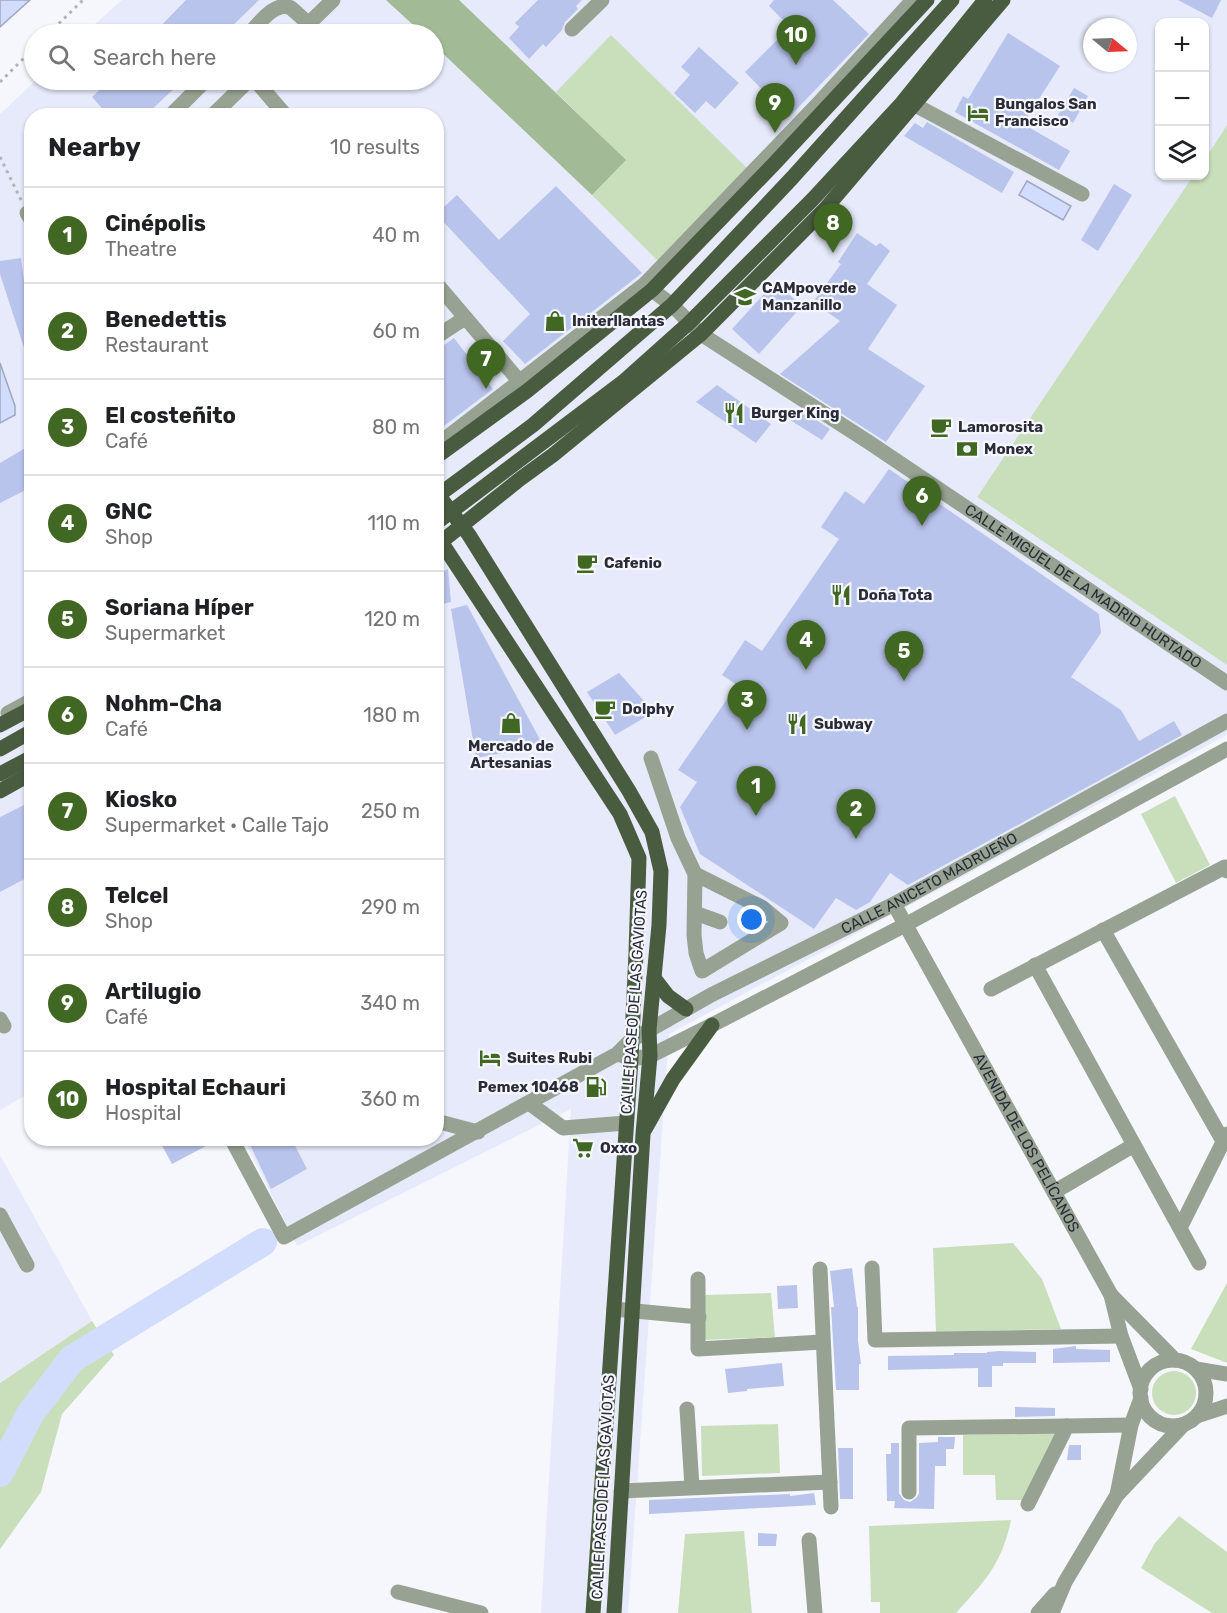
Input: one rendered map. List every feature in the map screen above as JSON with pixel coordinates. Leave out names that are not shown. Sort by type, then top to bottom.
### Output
[{"type":"main road","points":[[444,451],[652,290],[927,0]]},
{"type":"main road","points":[[444,518],[623,382],[689,323],[820,192],[902,102],[985,0]]},
{"type":"main road","points":[[444,536],[462,526],[553,455],[701,334],[825,209],[1003,0]]},
{"type":"main road","points":[[444,490],[533,425],[672,305],[792,178],[947,2]]},
{"type":"main road","points":[[915,105],[968,21]]},
{"type":"main road","name":"CALLE PASEO DE LAS GAVIOTAS","points":[[444,503],[462,526],[629,791],[652,832],[661,870],[659,925],[649,1030],[650,1056],[643,1134],[614,1613]]},
{"type":"main road","name":"CALLE PASEO DE LAS GAVIOTAS","points":[[444,549],[620,814],[639,858],[630,1041],[624,1057],[627,1123],[593,1613]]},
{"type":"main road","points":[[2,718],[24,711]]},
{"type":"main road","points":[[0,749],[24,736]]},
{"type":"main road","points":[[0,774],[24,761]]},
{"type":"main road","points":[[0,791],[24,778]]},
{"type":"main road","points":[[654,978],[668,996],[686,1009]]},
{"type":"main road","points":[[643,1134],[673,1079],[712,1025]]},
{"type":"street","points":[[308,24],[333,0]]},
{"type":"street","points":[[572,29],[602,0]]},
{"type":"street","points":[[444,441],[524,387],[645,284],[817,105],[913,0]]},
{"type":"street","points":[[259,24],[279,6],[289,7],[300,24]]},
{"type":"street","points":[[178,108],[196,90]]},
{"type":"street","points":[[220,108],[239,90]]},
{"type":"street","points":[[264,90],[279,108]]},
{"type":"street","points":[[915,105],[1082,194]]},
{"type":"street","name":"CALLE MIGUEL DE LA MADRID HURTADO","points":[[652,290],[672,305],[701,334],[870,443],[1227,683]]},
{"type":"street","points":[[444,293],[524,387]]},
{"type":"street","points":[[444,332],[465,318]]},
{"type":"street","points":[[2,718],[24,705]]},
{"type":"street","name":"CALLE ANICETO MADRUEÑO","points":[[630,1041],[711,994],[894,904],[1227,721]]},
{"type":"street","name":"CALLE ANICETO MADRUEÑO","points":[[624,1057],[650,1056],[712,1025],[905,925],[1227,749]]},
{"type":"street","points":[[651,758],[678,838],[695,874],[696,953],[711,994]]},
{"type":"street","points":[[991,988],[1225,867],[1227,871]]},
{"type":"street","points":[[695,874],[763,908],[782,923],[702,972]]},
{"type":"street","name":"AVENIDA DE LOS PELÍCANOS","points":[[894,904],[1111,1295],[1121,1336],[1141,1394]]},
{"type":"street","points":[[695,913],[720,922]]},
{"type":"street","points":[[1103,930],[1225,1137],[1180,1228]]},
{"type":"street","points":[[1035,965],[1199,1263]]},
{"type":"street","points":[[235,1146],[284,1237],[529,1103],[624,1057]]},
{"type":"street","points":[[529,1103],[563,1128],[627,1123]]},
{"type":"street","points":[[444,1123],[478,1132]]},
{"type":"street","points":[[1054,1192],[1134,1145]]},
{"type":"street","points":[[0,1215],[27,1265]]},
{"type":"street","points":[[872,1268],[875,1340],[1121,1336]]},
{"type":"street","points":[[820,1269],[831,1507]]},
{"type":"street","points":[[699,1279],[698,1349],[822,1341]]},
{"type":"street","points":[[1111,1295],[1175,1360]]},
{"type":"street","points":[[614,1309],[699,1317]]},
{"type":"street","points":[[1052,1613],[1065,1582],[1117,1495],[1203,1408],[1206,1387],[1203,1377],[1190,1364],[1175,1360],[1166,1361],[1149,1371],[1143,1379],[1117,1495]]},
{"type":"street","points":[[1196,1369],[1227,1374]]},
{"type":"street","points":[[1141,1394],[1149,1416],[1156,1422],[1175,1426],[1227,1406]]},
{"type":"street","points":[[687,1409],[692,1487]]},
{"type":"street","points":[[909,1491],[909,1428],[1131,1425]]},
{"type":"street","points":[[1028,1504],[1067,1426]]},
{"type":"street","points":[[621,1491],[830,1482]]},
{"type":"street","points":[[809,1539],[815,1613]]},
{"type":"street","points":[[1038,1613],[1065,1582]]},
{"type":"street","points":[[398,1592],[481,1613]]},
{"type":"path","points":[[58,24],[83,0]]},
{"type":"path","points":[[0,82],[24,58]]},
{"type":"path","points":[[0,157],[24,207]]},
{"type":"shaded area","points":[[122,0],[1227,0],[1227,125],[1209,153],[1209,18],[1155,18],[1155,180],[1190,180],[977,497],[1227,665],[1227,735],[669,1034],[628,1613],[541,1613],[571,1109],[297,1246],[247,1146],[444,1146],[444,108],[24,108],[24,815],[0,828],[0,114],[25,90],[444,90],[444,24],[95,24]]},
{"type":"shaded area","points":[[0,829],[24,874],[24,1096],[0,1110]]},
{"type":"shaded area","points":[[0,1155],[92,1321],[0,1383]]},
{"type":"green space","points":[[386,0],[459,0],[626,160],[592,195],[444,54],[444,24],[412,24]]},
{"type":"green space","points":[[611,35],[748,169],[658,261],[592,195],[625,160],[556,92]]},
{"type":"green space","points":[[1227,125],[1227,665],[977,497],[1190,180],[1209,180],[1209,153]]},
{"type":"green space","points":[[1175,796],[1210,865],[1176,883],[1141,814]]},
{"type":"green space","points":[[1013,1243],[1042,1279],[1061,1329],[936,1332],[933,1248]]},
{"type":"green space","points":[[1227,1283],[1227,1363],[1191,1349]]},
{"type":"green space","points":[[771,1293],[775,1337],[704,1340],[705,1295]]},
{"type":"green space","points":[[92,1321],[114,1355],[62,1414],[41,1492],[0,1549],[0,1383]]},
{"type":"green space","points":[[1174,1371],[1189,1378],[1196,1393],[1189,1408],[1174,1415],[1159,1408],[1152,1393],[1159,1378]]},
{"type":"green space","points":[[778,1424],[780,1473],[702,1476],[701,1426]]},
{"type":"green space","points":[[1056,1433],[1024,1500],[996,1500],[995,1475],[963,1475],[963,1435]]},
{"type":"green space","points":[[1179,1516],[1227,1552],[1227,1613],[1212,1613],[1141,1568],[1155,1543]]},
{"type":"green space","points":[[1011,1520],[1003,1549],[991,1571],[956,1613],[880,1613],[880,1602],[871,1602],[869,1526]]},
{"type":"green space","points":[[744,1531],[752,1613],[678,1613],[685,1534]]},
{"type":"water","points":[[0,0],[30,0],[0,27]]},
{"type":"water","points":[[1027,181],[1071,206],[1063,220],[1019,195]]},
{"type":"water","points":[[0,363],[15,406],[15,415],[0,423]]},
{"type":"building","points":[[186,0],[259,0],[234,24],[163,24]]},
{"type":"building","points":[[538,0],[582,0],[576,6],[578,9],[565,22],[562,30],[546,47],[543,44],[529,59],[509,38],[519,27],[515,23]]},
{"type":"building","points":[[774,0],[833,0],[869,34],[789,117],[745,72],[790,27],[769,6]]},
{"type":"building","points":[[1178,0],[1221,0],[1212,18]]},
{"type":"building","points":[[1008,33],[1060,66],[1023,124],[1070,151],[1059,170],[955,112],[963,96],[968,99]]},
{"type":"building","points":[[699,47],[739,83],[715,109],[706,101],[695,113],[674,93],[690,75],[681,67]]},
{"type":"building","points":[[1074,88],[1088,96],[1073,123],[1058,115]]},
{"type":"building","points":[[99,90],[172,90],[153,108],[102,108],[92,97]]},
{"type":"building","points":[[927,122],[1014,172],[1002,193],[904,136],[915,123],[923,128]]},
{"type":"building","points":[[1114,184],[1132,195],[1098,251],[1081,240]]},
{"type":"building","points":[[556,186],[642,273],[525,364],[503,341],[530,314],[444,223],[444,207],[457,195],[499,240]]},
{"type":"building","points":[[857,233],[876,246],[880,243],[890,251],[867,284],[897,305],[868,349],[925,386],[886,442],[780,374],[840,321],[813,302],[841,264],[838,262]]},
{"type":"building","points":[[21,258],[24,280],[24,348],[0,274],[0,261]]},
{"type":"building","points":[[775,282],[802,306],[759,354],[732,329]]},
{"type":"building","points":[[454,338],[493,389],[444,426],[444,345]]},
{"type":"building","name":"Burger King","points":[[717,385],[771,424],[756,443],[696,402]]},
{"type":"building","points":[[798,408],[830,429],[822,440],[790,420]]},
{"type":"building","points":[[24,449],[24,491],[0,503],[0,463]]},
{"type":"building","points":[[889,469],[1099,614],[1101,633],[1071,677],[1121,710],[1139,741],[1174,721],[1182,735],[908,885],[890,873],[870,902],[856,910],[836,898],[814,929],[700,854],[680,807],[697,782],[678,770],[737,685],[722,675],[745,640],[762,651],[839,539],[821,527],[845,491],[864,504]]},
{"type":"building","points":[[448,569],[451,602],[444,603],[444,571]]},
{"type":"building","points":[[467,605],[543,745],[476,758],[451,609]]},
{"type":"building","points":[[619,673],[654,712],[615,735],[587,692]]},
{"type":"building","points":[[24,805],[24,879],[0,892],[0,817]]},
{"type":"building","points":[[162,1146],[206,1146],[172,1164]]},
{"type":"building","points":[[251,1146],[295,1146],[307,1169],[271,1189]]},
{"type":"building","points":[[852,1268],[858,1307],[861,1364],[859,1364],[859,1390],[836,1390],[831,1307],[834,1307],[830,1271]]},
{"type":"building","points":[[797,1285],[798,1308],[778,1309],[777,1286]]},
{"type":"building","points":[[1076,1346],[1076,1349],[1110,1350],[1110,1362],[1053,1363],[1053,1349]]},
{"type":"building","points":[[1036,1352],[1036,1363],[1003,1363],[1003,1366],[992,1366],[992,1387],[978,1387],[978,1368],[888,1370],[888,1356],[954,1355],[954,1353]]},
{"type":"building","points":[[782,1363],[784,1386],[728,1393],[725,1369]]},
{"type":"building","points":[[1015,1407],[1055,1408],[1055,1416],[1015,1417]]},
{"type":"building","points":[[938,1437],[955,1437],[954,1449],[946,1449],[946,1466],[935,1466],[934,1509],[894,1508],[895,1501],[887,1501],[886,1454],[891,1454],[891,1443],[899,1443],[899,1493],[904,1500],[910,1502],[919,1493],[919,1443],[938,1442]]},
{"type":"building","points":[[1069,1445],[1081,1445],[1081,1460],[1067,1460]]},
{"type":"building","points":[[838,1448],[853,1448],[853,1499],[840,1499]]},
{"type":"building","points":[[814,1493],[816,1505],[649,1514],[649,1500],[790,1494],[790,1496]]},
{"type":"building","points":[[758,1533],[777,1534],[776,1546],[758,1546]]},
{"type":"waterway","points":[[0,1473],[30,1414],[72,1359],[263,1242]]},
{"type":"place","name":"Hospital Echauri","points":[[796,65]]},
{"type":"place","name":"Bungalos San Francisco","points":[[978,113]]},
{"type":"place","name":"Artilugio","points":[[775,133]]},
{"type":"place","name":"Telcel","points":[[833,253]]},
{"type":"place","name":"CAMpoverde Manzanillo","points":[[745,297]]},
{"type":"place","name":"Initerllantas","points":[[555,321]]},
{"type":"place","name":"Kiosko","points":[[486,389]]},
{"type":"place","name":"Burger King","points":[[734,413]]},
{"type":"place","name":"Lamorosita","points":[[941,427]]},
{"type":"place","name":"Monex","points":[[967,449]]},
{"type":"place","name":"Nohm-Cha","points":[[922,526]]},
{"type":"place","name":"Cafenio","points":[[587,563]]},
{"type":"place","name":"Doña Tota","points":[[841,595]]},
{"type":"place","name":"GNC","points":[[806,670]]},
{"type":"place","name":"Soriana Híper","points":[[904,681]]},
{"type":"place","name":"Dolphy","points":[[605,709]]},
{"type":"place","name":"Mercado de Artesanias","points":[[511,723]]},
{"type":"place","name":"Subway","points":[[797,724]]},
{"type":"place","name":"El costeñito","points":[[747,730]]},
{"type":"place","name":"Cinépolis","points":[[756,816]]},
{"type":"place","name":"Benedettis","points":[[856,839]]},
{"type":"place","name":"Suites Rubi","points":[[490,1058]]},
{"type":"place","name":"Pemex 10468","points":[[596,1087]]},
{"type":"place","name":"Oxxo","points":[[583,1148]]}]
